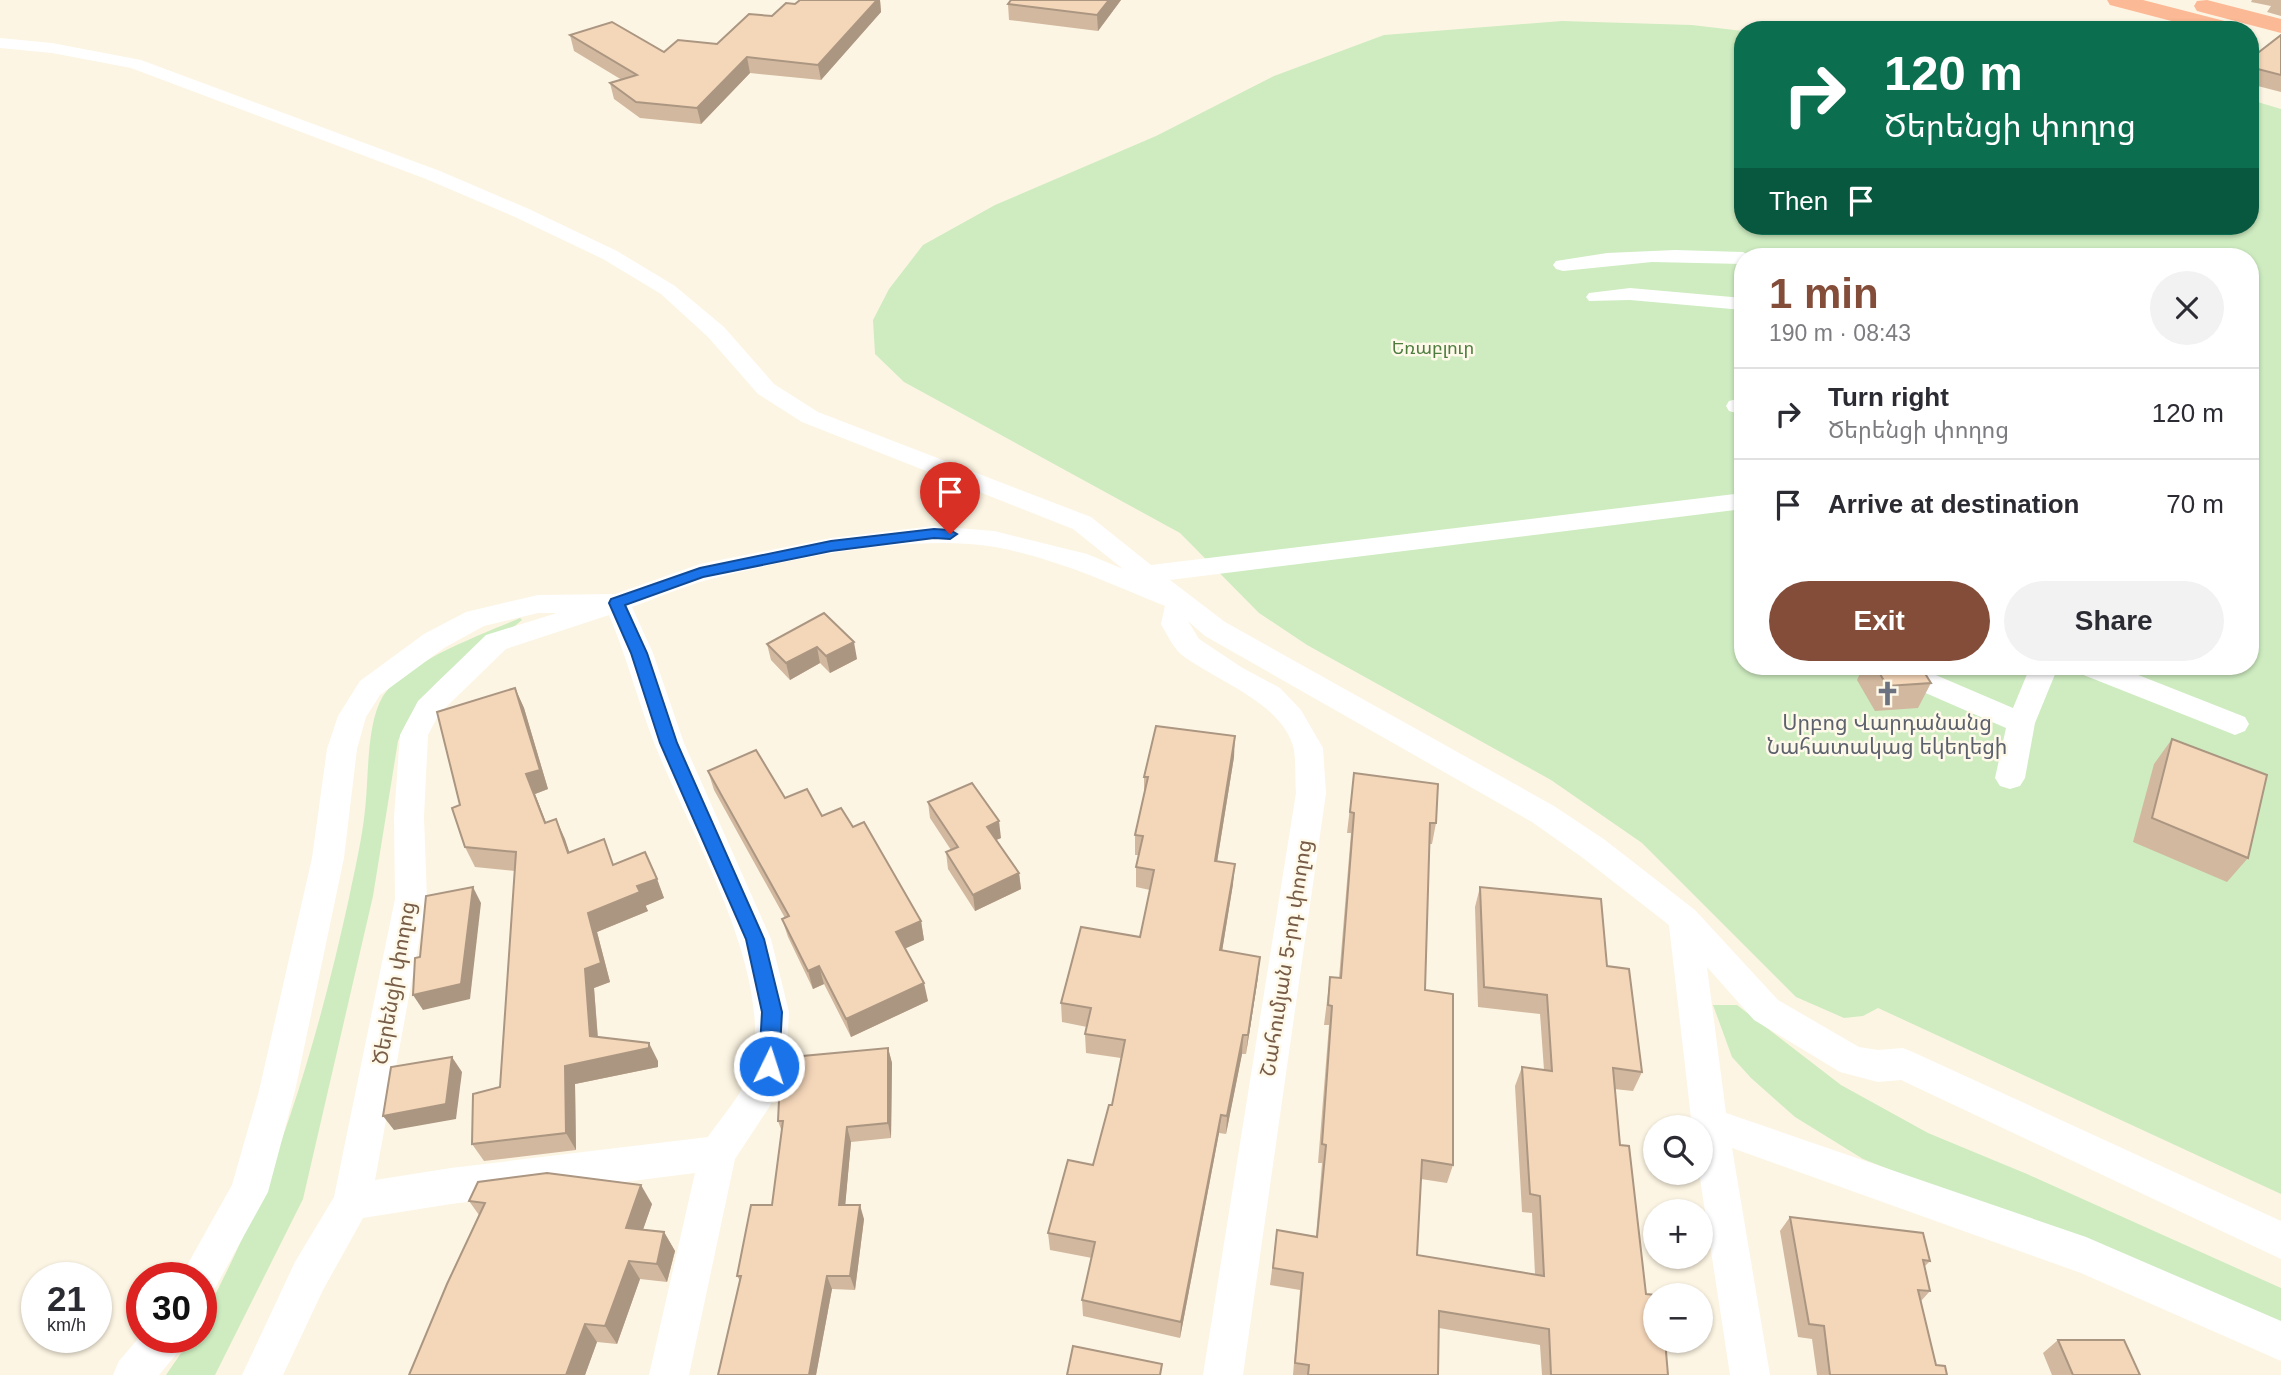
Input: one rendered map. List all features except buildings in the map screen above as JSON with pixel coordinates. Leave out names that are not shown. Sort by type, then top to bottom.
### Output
[{"type":"highway","points":[[2118,0],[2198,21]]},
{"type":"highway","points":[[2183,0],[2281,26]]},
{"type":"highway","points":[[2259,37],[2281,43]]},
{"type":"street","points":[[0,43],[52,48],[135,64],[433,175],[610,255],[668,290],[716,332],[766,389],[786,404],[810,417],[1082,523],[1149,575],[1179,603],[1215,629],[1543,814],[1594,849],[1684,919],[1766,1010],[1852,1061],[1878,1066],[1903,1064],[2281,1240]]},
{"type":"street","points":[[1563,265],[1594,259],[1702,255],[1734,257]]},
{"type":"street","points":[[1596,297],[1630,294],[1734,303]]},
{"type":"street","points":[[1149,575],[1734,502]]},
{"type":"street","name":"Ծերենցի փողոց","points":[[262,1375],[309,1276],[352,1202],[411,899],[409,817],[414,735],[428,708],[496,642],[700,573],[831,546],[934,534],[994,539],[1051,552],[1078,560],[1179,603]]},
{"type":"street","points":[[617,603],[639,653],[669,743],[755,939],[772,1012],[769,1066],[757,1095],[718,1153],[669,1375]]},
{"type":"street","name":"Ծերենցի փողոց","points":[[209,1262],[249,1192],[277,1091],[328,858],[342,749],[352,716],[360,701],[370,688],[434,641],[475,619],[538,604],[617,603]]},
{"type":"street","name":"Շահումյան 5-րդ փողոց","points":[[1179,603],[1174,624],[1189,646],[1231,674],[1270,695],[1291,717],[1308,748],[1311,793],[1223,1375]]},
{"type":"street","points":[[1910,675],[2021,723]]},
{"type":"street","points":[[2010,778],[2021,723],[2041,675]]},
{"type":"street","points":[[2111,675],[2235,724]]},
{"type":"street","points":[[1684,919],[1709,1115]]},
{"type":"street","points":[[1713,1125],[2086,1256],[2281,1341]]},
{"type":"street","points":[[1713,1143],[1750,1375]]},
{"type":"street","points":[[352,1202],[451,1186],[718,1153]]},
{"type":"street","points":[[133,1375],[152,1353]]},
{"type":"green space","name":"Եռաբլուր","points":[[1562,21],[1692,25],[1734,30],[1734,235],[2259,235],[2259,102],[2281,109],[2281,1194],[1878,1008],[1863,1016],[1844,1018],[1796,997],[1642,843],[1551,780],[1307,645],[1259,613],[1180,533],[904,382],[875,354],[873,320],[889,289],[923,245],[995,205],[1156,136],[1274,76],[1384,35]]},
{"type":"green space","points":[[520,618],[522,620],[447,673],[419,704],[398,741],[373,896],[303,1199],[215,1375],[166,1375],[181,1353],[217,1353],[217,1290],[271,1168],[323,1007],[358,854],[365,810],[371,736],[378,708],[383,696],[408,672],[466,641]]},
{"type":"green space","points":[[1713,1005],[1737,1005],[1841,1085],[1928,1133],[2027,1174],[2281,1288],[2281,1323],[1863,1159],[1795,1117],[1751,1078],[1732,1057]]},
{"type":"place","name":"Սրբոց Վարդանանց Նահատակաց եկեղեցի","points":[[1887,694]]},
{"type":"route","points":[[769,1066],[772,1012],[755,939],[669,743],[639,653],[617,603],[700,573],[831,546],[950,534]]}]
